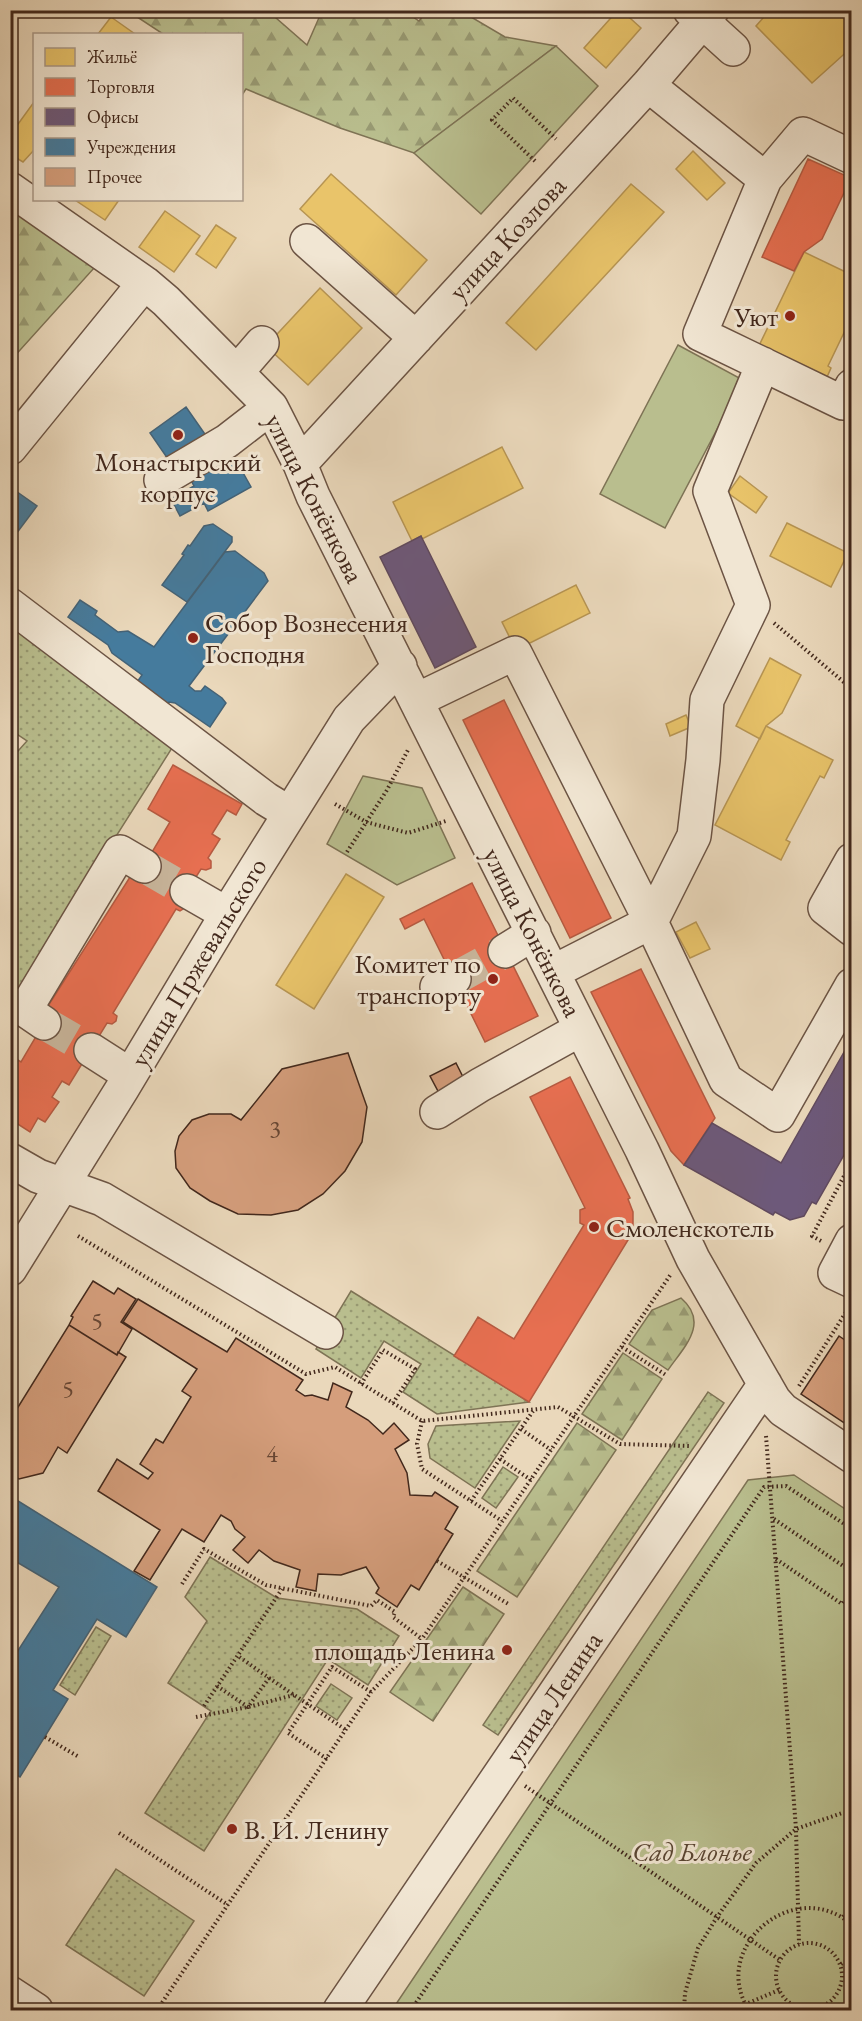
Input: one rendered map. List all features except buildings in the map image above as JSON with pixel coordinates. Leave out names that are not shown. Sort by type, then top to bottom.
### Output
[{"type":"street","points":[[701,14],[733,50]]},
{"type":"street","name":"улица Козлова","points":[[300,464],[648,85],[701,14]]},
{"type":"street","points":[[648,85],[765,179]]},
{"type":"street","points":[[852,157],[803,134],[765,179],[700,334],[843,403],[852,386]]},
{"type":"street","name":"улица Конёнкова","points":[[10,189],[146,284],[166,301],[271,407],[300,464],[313,496],[642,1150],[693,1259],[778,1392],[783,1410],[852,1456]]},
{"type":"street","points":[[308,241],[416,338]]},
{"type":"street","points":[[10,448],[136,292],[146,284]]},
{"type":"street","points":[[237,372],[262,343]]},
{"type":"street","points":[[553,972],[651,922],[694,836],[703,760],[706,700],[753,605],[710,490],[763,364]]},
{"type":"street","points":[[161,480],[227,441],[271,407]]},
{"type":"street","points":[[10,605],[257,792],[289,813]]},
{"type":"street","points":[[417,700],[515,653],[651,922],[726,1080],[778,1115],[852,985]]},
{"type":"street","name":"улица Пржевальского","points":[[10,1269],[21,1231],[63,1185],[227,914],[349,719],[400,666]]},
{"type":"street","points":[[44,1023],[25,1010],[120,852],[144,866]]},
{"type":"street","points":[[852,860],[825,908],[852,929]]},
{"type":"street","points":[[187,891],[227,914]]},
{"type":"street","points":[[506,951],[534,933]]},
{"type":"street","points":[[437,1112],[480,1085],[581,1029]]},
{"type":"street","points":[[91,1050],[130,1075]]},
{"type":"street","points":[[10,1160],[38,1176],[102,1199],[326,1332]]},
{"type":"street","points":[[843,1277],[852,1240]]},
{"type":"street","name":"улица Ленина","points":[[340,2010],[778,1392]]},
{"type":"street","points":[[10,1993],[36,2010]]},
{"type":"path","points":[[535,161],[492,120],[513,98],[556,139]]},
{"type":"path","points":[[753,605],[852,689]]},
{"type":"path","points":[[347,852],[387,790],[411,745],[432,732]]},
{"type":"path","points":[[335,804],[366,822],[408,833],[452,819]]},
{"type":"path","points":[[812,1236],[852,1161]]},
{"type":"path","points":[[157,2010],[370,1692],[422,1639],[677,1266]]},
{"type":"path","points":[[778,1392],[852,1303]]},
{"type":"path","points":[[622,1347],[666,1375]]},
{"type":"path","points":[[362,1384],[383,1350],[415,1369],[393,1403]]},
{"type":"path","points":[[471,1501],[533,1411]]},
{"type":"path","points":[[574,1416],[620,1444]]},
{"type":"path","points":[[422,1422],[417,1444],[422,1469],[502,1521]]},
{"type":"path","points":[[521,1429],[551,1449]]},
{"type":"path","points":[[769,1432],[765,1438],[771,1486],[796,1829],[799,1944]]},
{"type":"path","points":[[500,1459],[531,1480]]},
{"type":"path","points":[[411,2010],[764,1487],[786,1486],[852,1529]]},
{"type":"path","points":[[773,1518],[852,1572]]},
{"type":"path","points":[[182,1584],[204,1549],[266,1585],[371,1606],[377,1600],[395,1612],[393,1617],[422,1639]]},
{"type":"path","points":[[776,1559],[842,1604],[852,1591]]},
{"type":"path","points":[[437,1561],[510,1605]]},
{"type":"path","points":[[204,1706],[282,1589]]},
{"type":"path","points":[[238,1656],[346,1730]]},
{"type":"path","points":[[327,1759],[288,1733],[332,1667],[370,1692]]},
{"type":"path","points":[[248,1707],[269,1677]]},
{"type":"path","points":[[217,1686],[248,1707]]},
{"type":"path","points":[[196,1718],[294,1695]]},
{"type":"path","points":[[45,1737],[78,1757]]},
{"type":"path","points":[[519,1782],[780,1960]]},
{"type":"path","points":[[684,2010],[685,1993],[699,1948],[717,1917],[756,1863],[796,1829],[842,1813],[852,1813]]},
{"type":"path","points":[[119,1833],[228,1905]]},
{"type":"path","points":[[843,1917],[852,1905]]},
{"type":"path","points":[[749,2010],[745,2004],[739,1980],[742,1957],[750,1940],[769,1919],[798,1908],[821,1909],[843,1917],[852,1925]]},
{"type":"path","points":[[812,1943],[828,1948],[841,1964],[843,1980],[838,1994],[826,2005],[810,2010],[792,2005],[779,1990],[776,1976],[780,1960],[788,1950],[799,1944],[812,1943]]},
{"type":"path","points":[[841,1964],[852,1957]]},
{"type":"path","points":[[732,2010],[779,1990]]},
{"type":"green space","points":[[128,11],[268,11],[307,45],[322,11],[404,11],[419,21],[427,11],[461,11],[505,37],[556,46],[414,153],[340,128],[246,89],[243,94],[243,33],[161,33]]},
{"type":"green space","points":[[556,46],[598,86],[481,214],[414,153]]},
{"type":"green space","points":[[11,209],[95,267],[12,359],[11,358]]},
{"type":"green space","points":[[678,345],[743,380],[665,528],[600,494]]},
{"type":"green space","points":[[11,626],[172,748],[11,1002],[10,760],[27,741],[11,730]]},
{"type":"green space","points":[[363,776],[422,788],[455,858],[397,885],[327,844]]},
{"type":"green space","points":[[351,1291],[529,1402],[437,1414],[403,1392],[421,1364],[384,1341],[361,1378],[316,1349]]},
{"type":"green space","points":[[681,1298],[689,1307],[694,1326],[687,1344],[668,1370],[629,1344],[652,1310]]},
{"type":"green space","points":[[623,1353],[662,1379],[622,1440],[582,1414]]},
{"type":"green space","points":[[708,1392],[724,1403],[498,1735],[483,1725]]},
{"type":"green space","points":[[520,1421],[475,1488],[430,1458],[428,1444],[436,1426]]},
{"type":"green space","points":[[577,1423],[616,1450],[517,1597],[477,1571]]},
{"type":"green space","points":[[503,1467],[518,1477],[496,1508],[482,1498]]},
{"type":"green space","name":"Сад Блонье","points":[[794,1475],[851,1513],[851,2010],[392,2010],[748,1480]]},
{"type":"green space","points":[[210,1557],[277,1598],[357,1609],[399,1636],[368,1685],[328,1659],[204,1851],[145,1813],[211,1711],[168,1683],[207,1621],[185,1597]]},
{"type":"green space","points":[[463,1587],[504,1614],[433,1721],[390,1692]]},
{"type":"green space","points":[[96,1627],[111,1636],[75,1695],[60,1685]]},
{"type":"green space","points":[[331,1684],[352,1698],[337,1720],[316,1706]]},
{"type":"green space","points":[[116,1869],[194,1921],[144,1996],[66,1945]]},
{"type":"tunnel","points":[[144,866],[187,891]]},
{"type":"tunnel","points":[[454,979],[505,951]]},
{"type":"tunnel","points":[[44,1023],[91,1050]]},
{"type":"place","name":"Уют","points":[[790,316]]},
{"type":"place","name":"Монастырский корпус","points":[[178,435]]},
{"type":"place","name":"Собор Вознесения Господня","points":[[193,638]]},
{"type":"place","name":"Комитет по транспорту","points":[[493,979]]},
{"type":"place","name":"Смоленскотель","points":[[594,1227]]},
{"type":"place","name":"площадь Ленина","points":[[507,1650]]},
{"type":"place","name":"В. И. Ленину","points":[[232,1829]]}]
